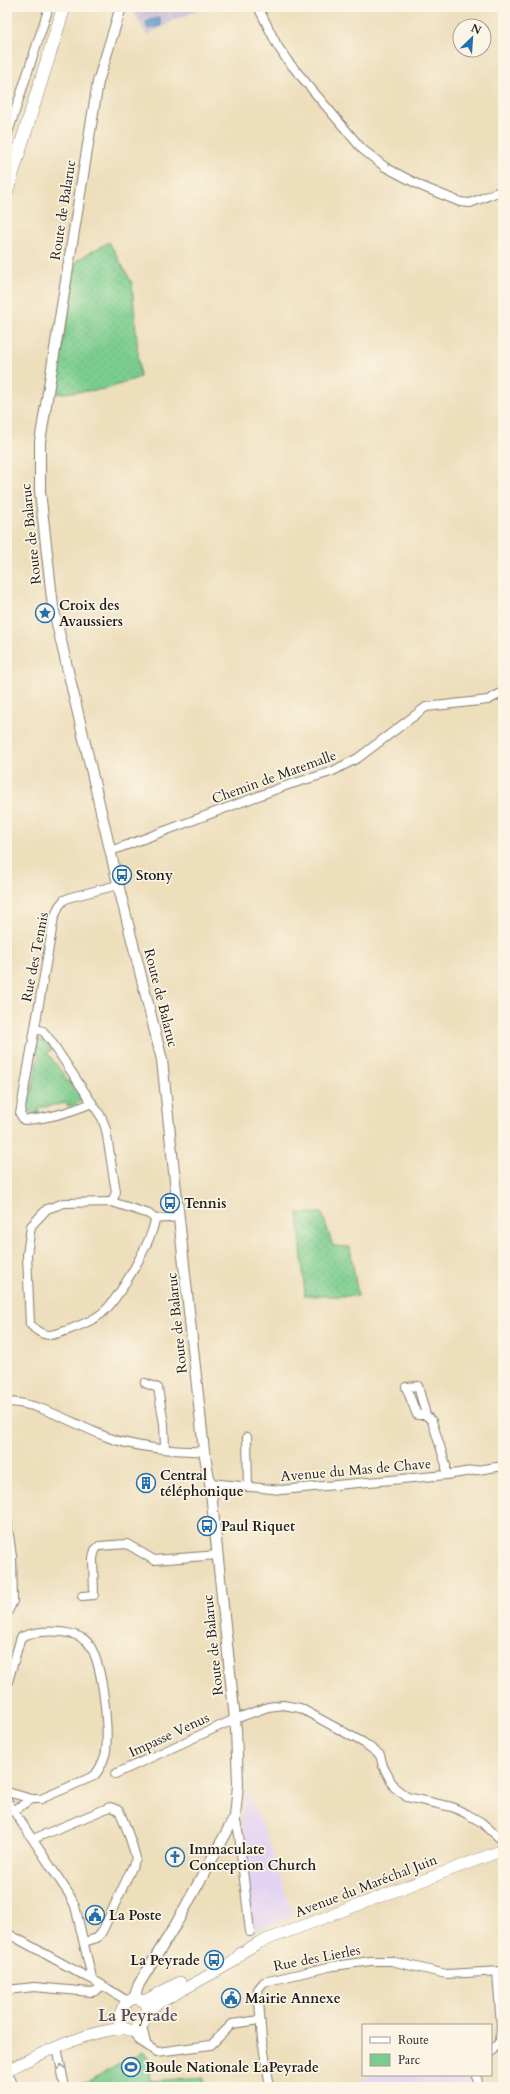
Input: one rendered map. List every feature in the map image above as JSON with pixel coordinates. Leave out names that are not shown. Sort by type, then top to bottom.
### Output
[{"type":"main road","points":[[7,190],[64,7]]},
{"type":"main road","name":"Avenue du Maréchal Juin","points":[[136,2002],[233,1962],[241,1953],[258,1943],[503,1850]]},
{"type":"main road","points":[[8,2070],[57,2047],[108,2030],[142,2025],[146,2019],[136,2002]]},
{"type":"main road","points":[[125,2027],[136,2002]]},
{"type":"street","points":[[7,136],[49,7]]},
{"type":"street","name":"Route de Balaruc","points":[[121,7],[98,82],[38,454],[40,491],[53,607],[118,885],[162,1060],[204,1451],[210,1483],[218,1555],[235,1719],[238,1785],[235,1817],[176,1924],[139,1984],[136,2002]]},
{"type":"street","points":[[258,7],[276,45],[287,60],[362,149],[385,167],[427,188],[460,202],[470,204],[503,190]]},
{"type":"street","name":"Chemin de Matemalle","points":[[111,851],[285,786],[331,772],[358,758],[426,707],[488,700],[503,692]]},
{"type":"street","name":"Rue des Tennis","points":[[92,1103],[55,1116],[24,1120],[20,1114],[54,918],[59,906],[64,900],[71,897],[118,885]]},
{"type":"street","points":[[35,1029],[43,1031],[51,1041],[102,1118],[110,1146],[116,1192],[112,1202]]},
{"type":"street","points":[[155,1219],[154,1228],[131,1272],[116,1298],[102,1314],[80,1326],[62,1332],[47,1336],[38,1333],[30,1324],[27,1255],[31,1226],[47,1209],[64,1203],[112,1202],[149,1214],[155,1219],[179,1217]]},
{"type":"street","points":[[145,1384],[158,1388],[164,1424],[165,1448]]},
{"type":"street","points":[[7,1402],[27,1404],[123,1443],[204,1451]]},
{"type":"street","points":[[426,1415],[432,1421],[446,1465],[446,1475]]},
{"type":"street","points":[[247,1437],[248,1487]]},
{"type":"street","name":"Avenue du Mas de Chave","points":[[210,1483],[281,1490],[446,1475],[503,1466]]},
{"type":"street","points":[[7,1520],[14,1601],[7,1614]]},
{"type":"street","points":[[82,1596],[94,1595],[93,1558],[95,1550],[100,1546],[127,1544],[154,1560],[218,1555]]},
{"type":"street","points":[[7,1685],[21,1636],[55,1632],[69,1634],[85,1639],[95,1656],[102,1680],[106,1752],[97,1773],[41,1799],[32,1799],[7,1792]]},
{"type":"street","name":"Impasse Venus","points":[[115,1774],[235,1719],[268,1707],[283,1705],[300,1708],[364,1743],[380,1755],[383,1766],[394,1787],[407,1796],[452,1807],[467,1814],[481,1822],[503,1842]]},
{"type":"street","points":[[13,1811],[32,1799]]},
{"type":"street","points":[[7,1801],[69,1894],[75,1906],[92,1978]]},
{"type":"street","points":[[33,1839],[110,1807],[118,1810],[122,1816],[135,1852],[136,1860],[102,1932],[97,1938],[84,1942]]},
{"type":"street","points":[[235,1817],[240,1835],[250,1932]]},
{"type":"street","points":[[7,1933],[86,1977],[92,1978],[115,1995],[136,2002]]},
{"type":"street","name":"Rue des Lierles","points":[[260,2020],[258,1989],[264,1982],[333,1966],[371,1961],[391,1961],[446,1974],[500,1972]]},
{"type":"street","points":[[492,2051],[500,2041],[500,1972]]},
{"type":"street","points":[[7,1990],[34,1987],[91,1992],[96,1991],[101,1986]]},
{"type":"street","points":[[125,2027],[140,2041],[157,2052],[208,2046],[215,2042],[232,2024],[260,2020],[270,2087]]},
{"type":"street","points":[[142,2025],[146,2044]]},
{"type":"street","points":[[57,2047],[65,2087]]},
{"type":"street","points":[[8,2070],[12,2087]]},
{"type":"street","points":[[476,2076],[478,2087]]},
{"type":"shaded area","points":[[131,7],[207,7],[173,20],[147,36]]},
{"type":"shaded area","points":[[247,1788],[268,1839],[293,1916],[253,1931],[242,1823],[239,1820],[242,1815]]},
{"type":"shaded area","points":[[372,2076],[472,2076],[474,2087],[355,2087],[355,2082]]},
{"type":"green space","points":[[109,242],[132,283],[140,377],[107,389],[54,394],[77,260]]},
{"type":"green space","points":[[44,1041],[52,1050],[47,1052],[77,1093],[82,1092],[83,1098],[76,1105],[68,1106],[66,1103],[39,1108],[39,1114],[28,1111],[25,1104],[25,1099],[30,1099],[39,1054],[34,1052],[36,1043]]},
{"type":"green space","points":[[298,1213],[322,1213],[333,1246],[350,1247],[358,1296],[305,1296]]},
{"type":"green space","name":"Boule Nationale LaPeyrade","points":[[144,2051],[149,2057],[150,2081],[204,2077],[204,2087],[77,2087]]},
{"type":"water","points":[[159,18],[161,26],[148,29],[146,22]]},
{"type":"place","name":"Croix des Avaussiers","points":[[45,613]]},
{"type":"place","name":"Stony","points":[[122,875]]},
{"type":"place","name":"Tennis","points":[[170,1203]]},
{"type":"place","name":"Central téléphonique","points":[[146,1483]]},
{"type":"place","name":"Paul Riquet","points":[[207,1526]]},
{"type":"place","name":"Immaculate Conception Church","points":[[175,1857]]},
{"type":"place","name":"La Poste","points":[[95,1915]]},
{"type":"place","name":"La Peyrade","points":[[214,1960]]},
{"type":"place","name":"Mairie Annexe","points":[[231,1998]]},
{"type":"place","name":"Boule Nationale LaPeyrade","points":[[131,2067]]},
{"type":"district","name":"La Peyrade","points":[[138,2016]]}]
